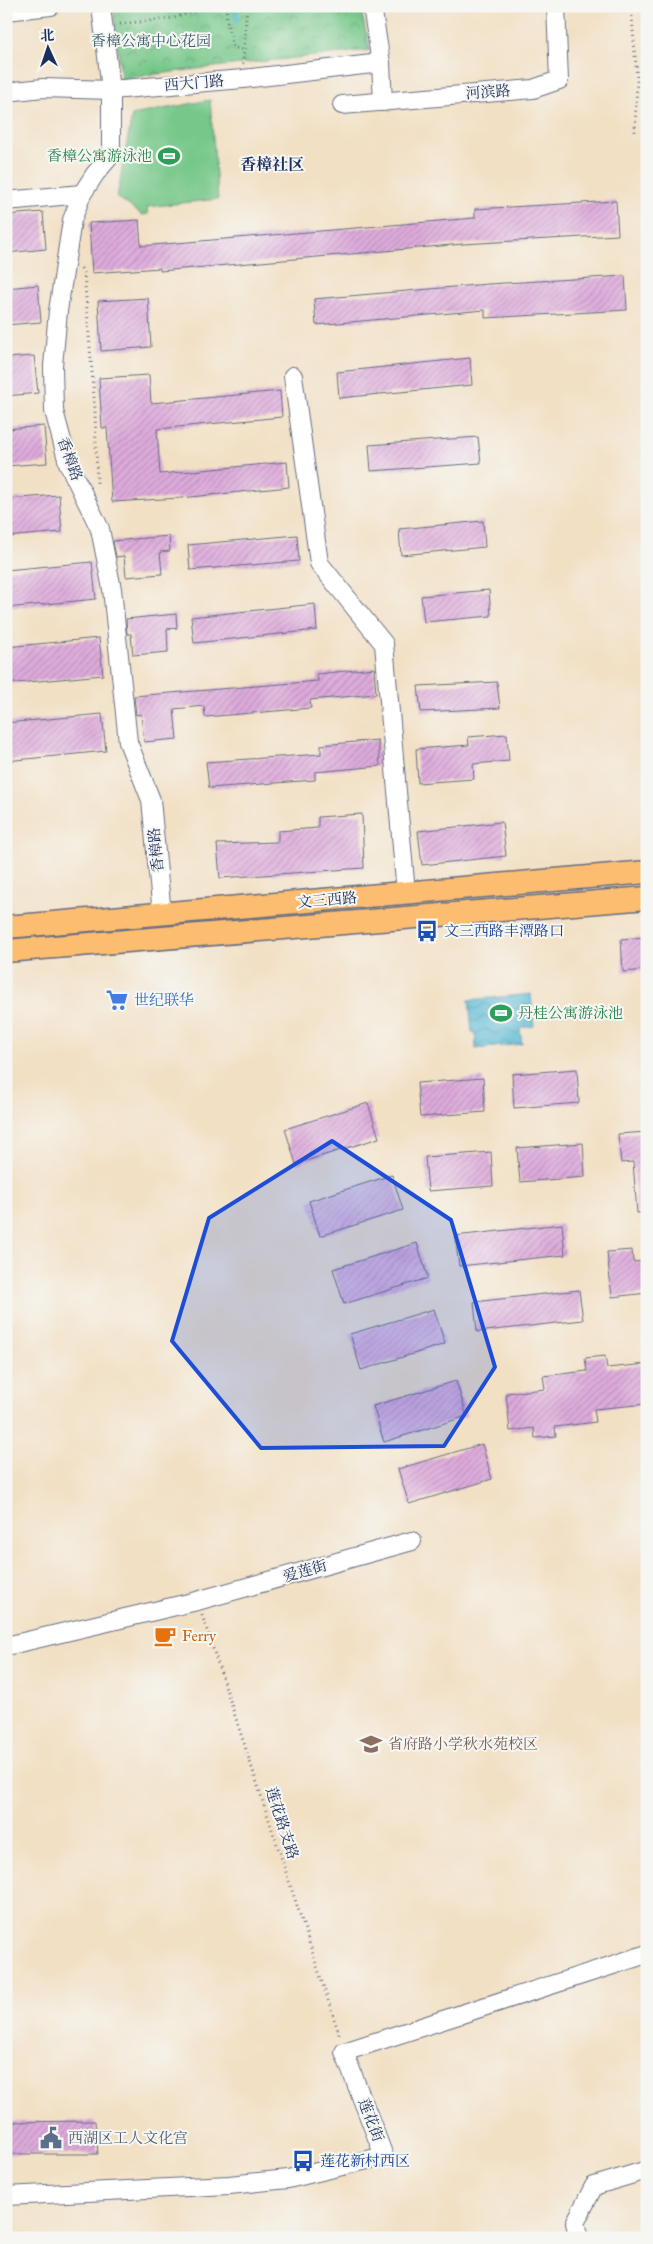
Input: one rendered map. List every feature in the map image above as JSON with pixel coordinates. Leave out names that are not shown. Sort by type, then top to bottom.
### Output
[{"type":"main road","name":"文三西路","points":[[6,927],[647,872]]},
{"type":"main road","name":"文三西路","points":[[6,951],[647,898]]},
{"type":"street","points":[[6,11],[51,6]]},
{"type":"street","name":"香樟路","points":[[102,6],[111,90],[112,155],[95,174],[82,194],[72,220],[67,244],[53,366],[54,412],[68,463],[100,529],[112,589],[128,742],[150,800],[162,914]]},
{"type":"street","points":[[372,6],[383,102]]},
{"type":"street","name":"河滨路","points":[[342,105],[533,89],[559,80],[556,6]]},
{"type":"street","name":"西大门路","points":[[6,92],[43,88],[111,90],[243,79],[380,63]]},
{"type":"street","points":[[6,201],[82,194]]},
{"type":"street","points":[[293,376],[319,563],[384,644],[406,893]]},
{"type":"street","name":"爱莲街","points":[[6,1646],[197,1601],[412,1541]]},
{"type":"street","points":[[344,2052],[647,1954]]},
{"type":"street","name":"莲花街","points":[[6,2196],[229,2185],[288,2179],[384,2156],[344,2052]]},
{"type":"street","points":[[579,2238],[575,2223],[594,2186],[647,2170]]},
{"type":"path","points":[[104,27],[134,21],[174,18],[211,6]]},
{"type":"path","points":[[226,6],[233,47],[243,50]]},
{"type":"path","points":[[243,79],[243,50],[247,6]]},
{"type":"path","points":[[631,6],[637,78],[635,132]]},
{"type":"path","points":[[67,244],[84,273],[95,409],[95,450],[98,489]]},
{"type":"path","name":"莲花路支路","points":[[197,1601],[344,2052]]},
{"type":"highlighted area","points":[[332,1141],[451,1220],[495,1367],[444,1446],[261,1448],[172,1341],[209,1218]]},
{"type":"green space","name":"香樟公寓中心花园","points":[[113,6],[360,6],[370,50],[121,79]]},
{"type":"green space","name":"香樟公寓游泳池","points":[[210,100],[218,199],[147,207],[148,214],[142,215],[117,197],[132,115]]},
{"type":"water","name":"丹桂公寓游泳池","points":[[531,994],[534,1026],[520,1028],[522,1044],[476,1049],[475,1032],[472,1032],[469,1000]]},
{"type":"building","points":[[616,201],[618,235],[463,244],[160,271],[160,268],[92,273],[89,223],[139,220],[141,246],[475,218],[475,209]]},
{"type":"building","points":[[43,212],[46,249],[6,253],[6,215]]},
{"type":"building","points":[[625,276],[627,310],[485,318],[485,310],[316,325],[314,299],[488,284]]},
{"type":"building","points":[[38,285],[41,322],[6,325],[6,288]]},
{"type":"building","points":[[148,298],[151,347],[101,351],[98,301]]},
{"type":"building","points":[[34,356],[38,393],[6,396],[6,358]]},
{"type":"building","points":[[470,358],[472,385],[339,398],[337,372]]},
{"type":"building","points":[[149,375],[151,403],[280,391],[282,417],[157,429],[160,474],[287,462],[289,487],[181,498],[112,502],[107,428],[102,428],[99,378]]},
{"type":"building","points":[[44,426],[47,463],[6,466],[6,429]]},
{"type":"building","points":[[478,437],[481,463],[371,471],[369,445]]},
{"type":"building","points":[[59,495],[62,532],[6,537],[6,499]]},
{"type":"building","points":[[483,521],[485,547],[401,555],[399,529]]},
{"type":"building","points":[[297,535],[299,561],[190,570],[188,545]]},
{"type":"building","points":[[169,536],[170,551],[160,552],[162,574],[126,577],[124,556],[116,557],[113,541]]},
{"type":"building","points":[[92,562],[96,599],[6,608],[6,570]]},
{"type":"building","points":[[489,590],[491,616],[424,622],[421,596]]},
{"type":"building","points":[[315,604],[317,630],[194,643],[191,617]]},
{"type":"building","points":[[176,614],[177,628],[167,629],[168,652],[133,655],[131,634],[127,634],[126,619]]},
{"type":"building","points":[[99,638],[103,675],[6,684],[6,647]]},
{"type":"building","points":[[374,668],[376,694],[310,700],[311,708],[205,717],[204,706],[174,709],[177,739],[144,742],[141,714],[136,715],[134,696],[318,681],[317,674]]},
{"type":"building","points":[[497,682],[500,708],[421,712],[418,686]]},
{"type":"building","points":[[102,714],[106,751],[6,761],[6,723]]},
{"type":"building","points":[[507,734],[509,761],[473,764],[474,779],[418,783],[416,749],[469,745],[468,737]]},
{"type":"building","points":[[378,740],[380,766],[315,772],[315,780],[209,788],[206,762],[321,754],[321,745]]},
{"type":"building","points":[[362,814],[364,868],[220,878],[217,844],[278,842],[278,831],[318,828],[318,817]]},
{"type":"building","points":[[502,822],[506,856],[422,865],[418,831]]},
{"type":"building","points":[[647,937],[647,970],[623,972],[621,939]]},
{"type":"building","points":[[577,1069],[579,1103],[514,1108],[512,1074]]},
{"type":"building","points":[[483,1078],[485,1112],[420,1117],[417,1083]]},
{"type":"building","points":[[368,1103],[379,1138],[296,1164],[285,1129]]},
{"type":"building","points":[[647,1132],[647,1212],[637,1213],[633,1162],[621,1163],[618,1134]]},
{"type":"building","points":[[583,1143],[585,1177],[520,1182],[517,1148]]},
{"type":"building","points":[[491,1152],[493,1186],[428,1191],[425,1157]]},
{"type":"building","points":[[392,1175],[403,1210],[320,1236],[309,1201]]},
{"type":"building","points":[[562,1224],[565,1255],[459,1266],[455,1236]]},
{"type":"building","points":[[417,1243],[428,1278],[344,1304],[333,1269]]},
{"type":"building","points":[[632,1250],[633,1262],[647,1261],[647,1293],[612,1297],[607,1252]]},
{"type":"building","points":[[579,1290],[583,1320],[477,1332],[474,1302]]},
{"type":"building","points":[[434,1309],[445,1344],[361,1370],[350,1334]]},
{"type":"building","points":[[605,1356],[607,1368],[647,1364],[647,1404],[594,1409],[596,1422],[555,1427],[556,1436],[535,1438],[534,1428],[510,1431],[506,1393],[545,1389],[543,1376],[587,1371],[585,1358]]},
{"type":"building","points":[[456,1381],[467,1416],[384,1442],[373,1406]]},
{"type":"building","points":[[482,1444],[492,1479],[409,1504],[398,1469]]},
{"type":"building","name":"西湖区工人文化宫","points":[[95,2121],[98,2154],[6,2154],[6,2122]]},
{"type":"waterway","points":[[234,6],[237,20]]},
{"type":"place","name":"香樟公寓游泳池","points":[[169,156]]},
{"type":"place","name":"文三西路丰潭路口","points":[[427,931]]},
{"type":"place","name":"世纪联华","points":[[117,1000]]},
{"type":"place","name":"丹桂公寓游泳池","points":[[501,1013]]},
{"type":"place","name":"Ferry","points":[[165,1636]]},
{"type":"place","name":"省府路小学秋水苑校区","points":[[371,1744]]},
{"type":"place","name":"西湖区工人文化宫","points":[[51,2138]]},
{"type":"place","name":"莲花新村西区","points":[[303,2161]]},
{"type":"district","name":"香樟社区","points":[[272,164]]}]
